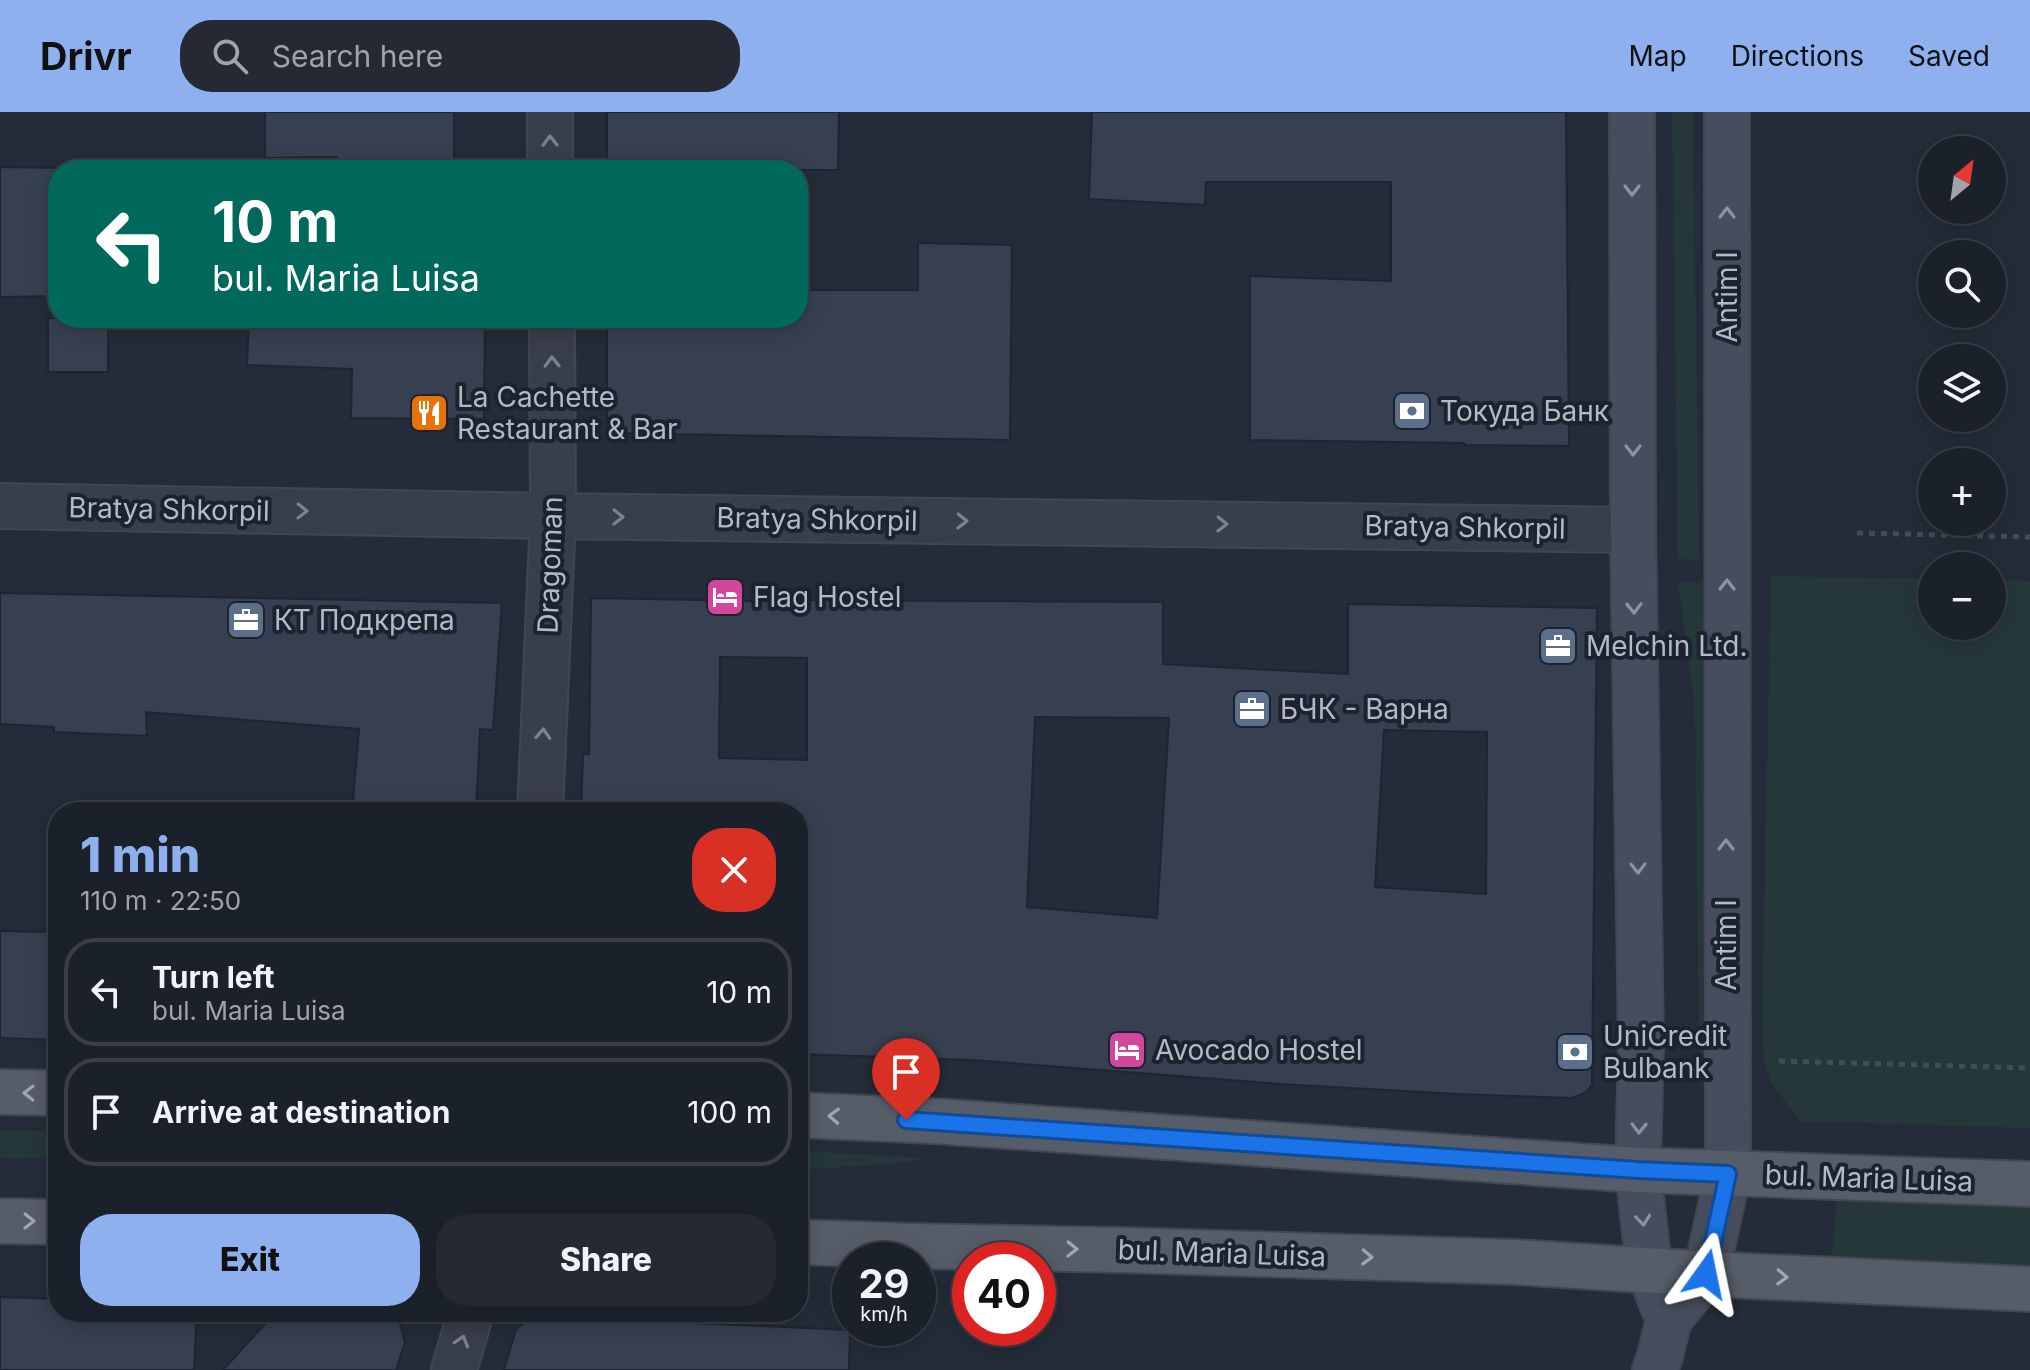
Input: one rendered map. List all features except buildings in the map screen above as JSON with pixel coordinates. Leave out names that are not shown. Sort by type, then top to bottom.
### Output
[{"type":"main road","points":[[0,1092],[48,1093]]},
{"type":"main road","name":"bul. Maria Luisa","points":[[808,1115],[949,1122],[1638,1170],[2030,1184]]},
{"type":"main road","points":[[0,1221],[48,1222]]},
{"type":"main road","name":"bul. Maria Luisa","points":[[808,1242],[1498,1261],[2030,1289]]},
{"type":"street","points":[[550,112],[550,160]]},
{"type":"street","points":[[1632,112],[1633,530],[1641,1042],[1638,1170],[1649,1269],[1669,1319],[1655,1370]]},
{"type":"street","name":"Antim I","points":[[1669,1319],[1706,1274],[1728,1174],[1727,112]]},
{"type":"street","name":"Dragoman","points":[[540,802],[553,516],[552,328]]},
{"type":"street","name":"Bratya Shkorpil","points":[[0,506],[1633,530]]},
{"type":"street","points":[[454,1370],[468,1322]]},
{"type":"path","points":[[1857,533],[2030,537]]},
{"type":"path","points":[[1726,1063],[1764,1060],[2030,1068]]},
{"type":"shaded area","points":[[1672,112],[1693,112],[1699,560],[1678,559]]},
{"type":"shaded area","points":[[1771,576],[1918,579],[1918,640],[2006,640],[2006,580],[2030,581],[2030,1128],[1800,1121],[1771,1083],[1764,1060],[1762,1017]]},
{"type":"shaded area","points":[[1678,583],[1703,583],[1714,1050],[1710,1058],[1704,1058],[1699,1051],[1695,706]]},
{"type":"shaded area","points":[[0,1131],[48,1131],[48,1159],[0,1158]]},
{"type":"shaded area","points":[[808,1152],[928,1158],[808,1169]]},
{"type":"shaded area","points":[[1838,1178],[2030,1184],[2030,1287],[1830,1280]]},
{"type":"place","name":"Токуда Банк","points":[[1412,411]]},
{"type":"place","name":"La Cachette Restaurant & Bar","points":[[429,413]]},
{"type":"place","name":"Flag Hostel","points":[[725,597]]},
{"type":"place","name":"КТ Подкрепа","points":[[246,620]]},
{"type":"place","name":"Melchin Ltd.","points":[[1558,646]]},
{"type":"place","name":"БЧК - Варна","points":[[1252,709]]},
{"type":"place","name":"Avocado Hostel","points":[[1127,1050]]},
{"type":"place","name":"UniCredit Bulbank","points":[[1575,1052]]},
{"type":"route","points":[[906,1120],[1728,1174],[1706,1274]]}]
